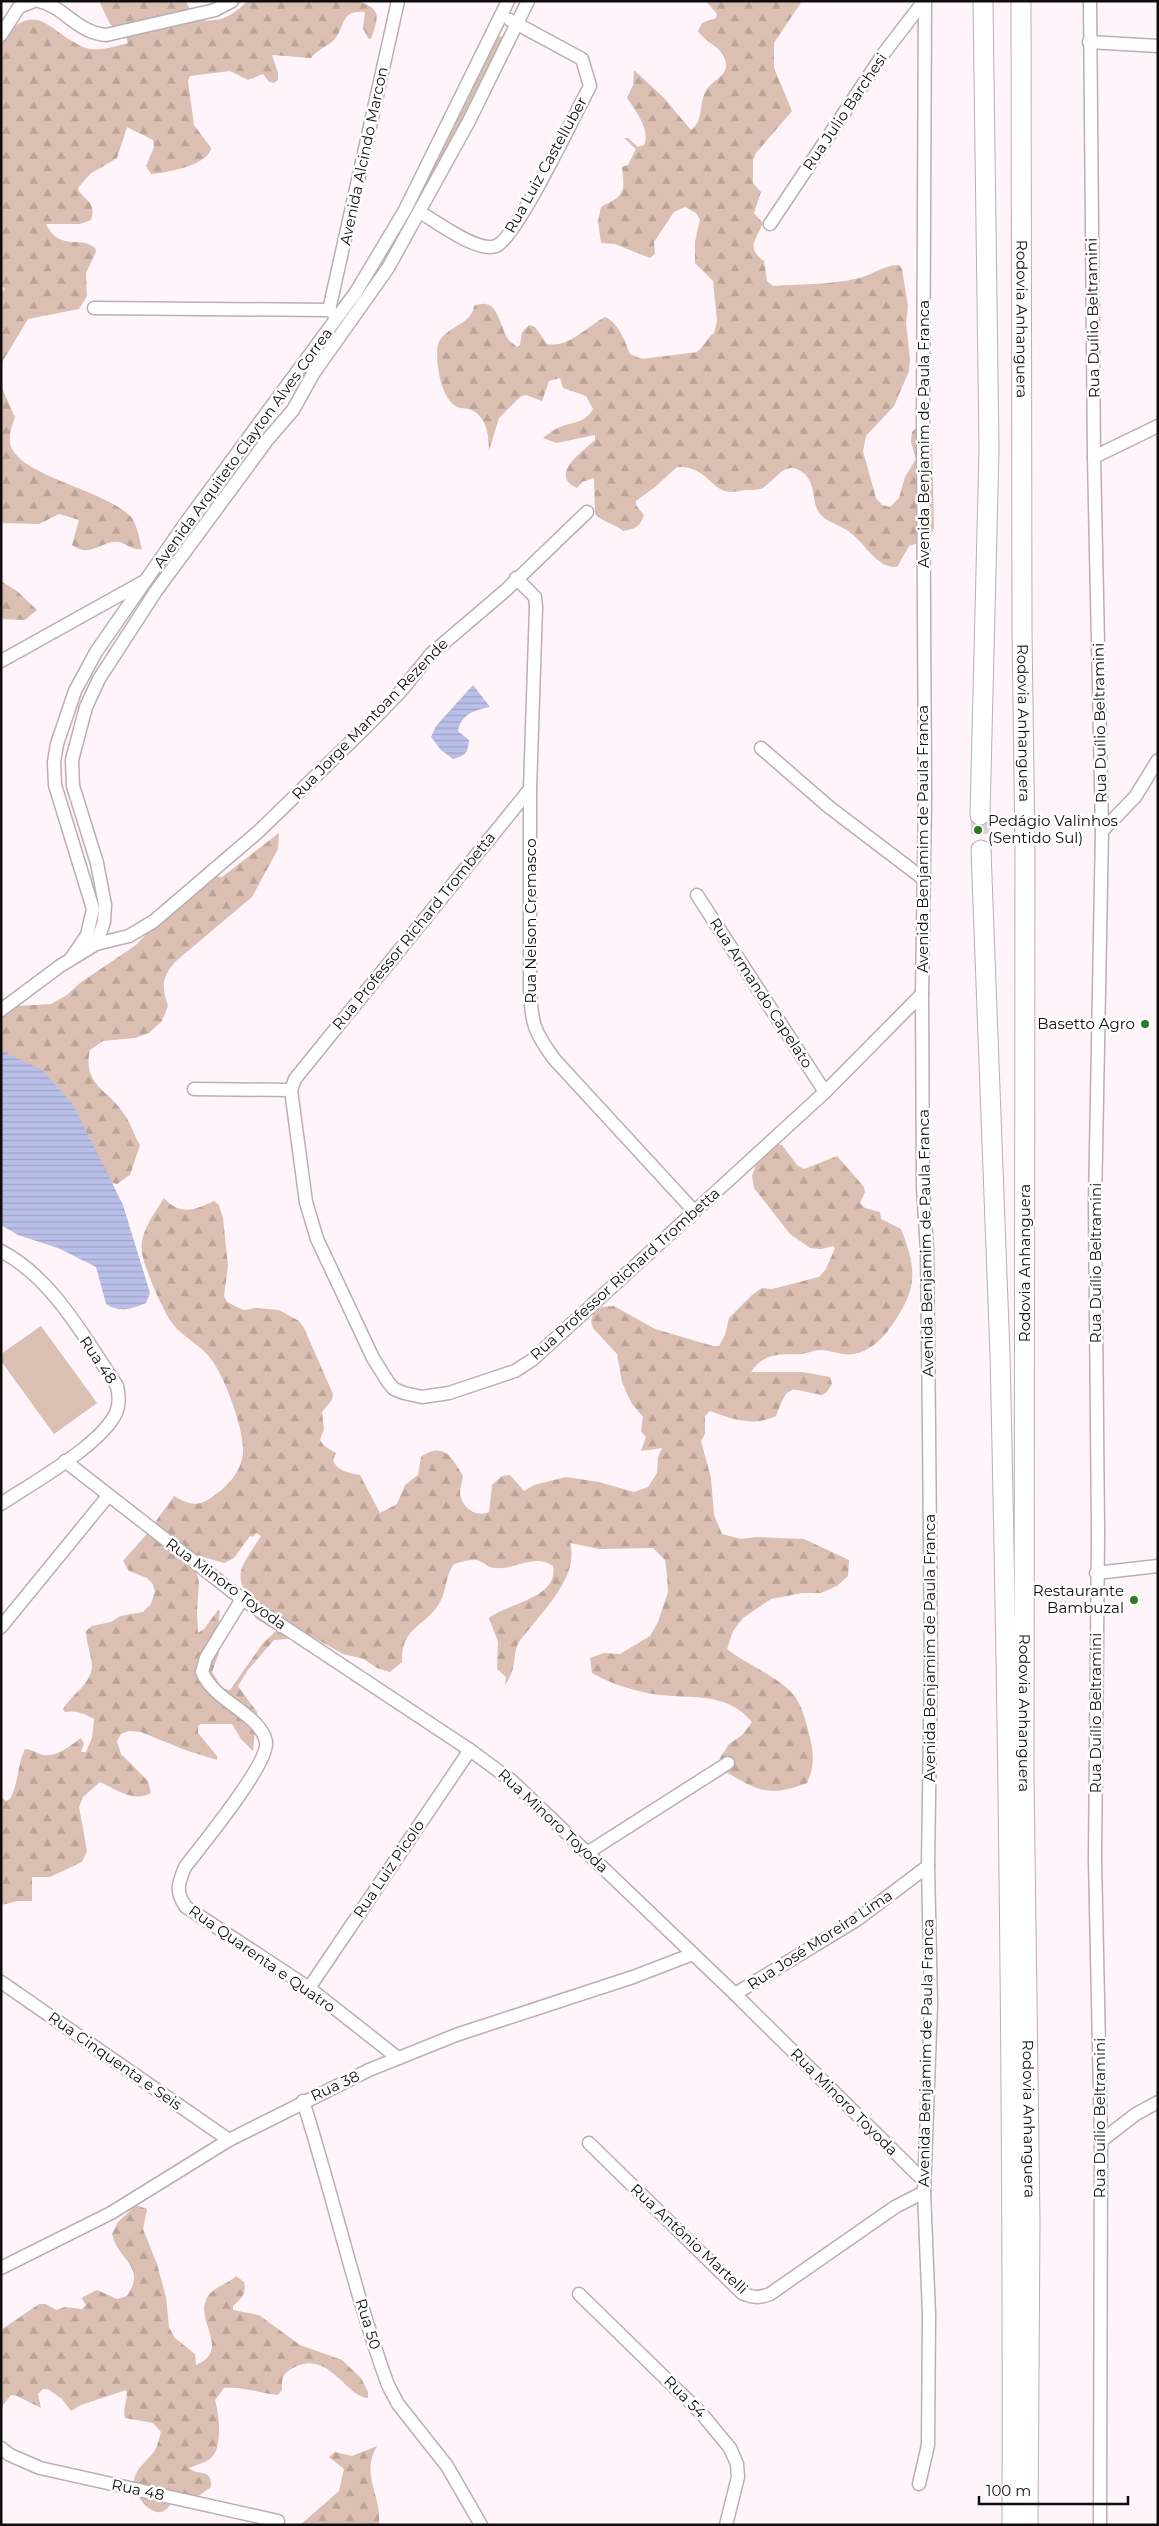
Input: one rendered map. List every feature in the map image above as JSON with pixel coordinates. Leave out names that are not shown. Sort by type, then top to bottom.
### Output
[{"type":"highway","points":[[980,815],[989,449],[983,1]]},
{"type":"highway","name":"Rodovia Anhanguera","points":[[1021,1],[1022,611],[1025,849],[1024,1778],[1030,2222],[1028,2525]]},
{"type":"highway","name":"Rodovia Anhanguera","points":[[980,850],[1000,1351],[1004,1559],[1013,2228],[1012,2525]]},
{"type":"street","points":[[1,36],[19,7],[34,1]]},
{"type":"street","points":[[39,1],[53,4],[83,29],[93,34],[106,36],[215,10],[232,1]]},
{"type":"street","name":"Avenida Alcindo Marcon","points":[[338,318],[398,1]]},
{"type":"street","name":"Avenida Arquiteto Clayton Alves Correa","points":[[70,960],[87,936],[94,910],[55,785],[54,762],[57,744],[75,691],[96,652],[211,486],[338,318],[405,210],[508,1]]},
{"type":"street","name":"Avenida Arquiteto Clayton Alves Correa","points":[[96,944],[104,922],[105,906],[97,863],[73,786],[72,760],[86,707],[99,679],[156,591],[293,410],[313,374],[338,318],[388,268],[420,212],[528,1]]},
{"type":"street","name":"Rua Julio Barchesi","points":[[770,224],[884,53],[924,1]]},
{"type":"street","name":"Avenida Benjamim de Paula Franca","points":[[919,2484],[928,2446],[928,2314],[924,2186],[931,2004],[928,1866],[931,1661],[930,1428],[927,1250],[923,1188],[922,994],[924,880],[924,1]]},
{"type":"street","name":"Rua Duílio Beltramini","points":[[1090,1],[1094,457],[1102,832],[1095,1204],[1098,1534],[1096,1573],[1096,1860],[1101,2141],[1100,2525]]},
{"type":"street","name":"Rua Luiz Castelluber","points":[[420,212],[483,247],[495,247],[502,242],[524,210],[590,86],[582,59],[501,16]]},
{"type":"street","points":[[1090,42],[1158,46]]},
{"type":"street","points":[[94,308],[338,318]]},
{"type":"street","points":[[302,367],[308,368],[313,374]]},
{"type":"street","points":[[278,398],[283,406],[293,410]]},
{"type":"street","points":[[1094,457],[1158,426]]},
{"type":"street","name":"Rua Jorge Mantoan Rezende","points":[[70,960],[96,944],[129,936],[147,926],[259,831],[401,691],[431,654],[506,590],[516,578],[587,512]]},
{"type":"street","name":"Rua Nelson Cremasco","points":[[516,578],[534,596],[536,607],[530,789],[530,987],[531,1011],[537,1037],[555,1060],[694,1211]]},
{"type":"street","points":[[2,660],[148,579]]},
{"type":"street","points":[[761,748],[829,807],[924,880]]},
{"type":"street","points":[[1102,832],[1135,797],[1158,760]]},
{"type":"street","name":"Rua Professor Richard Trombetta","points":[[530,789],[295,1079],[291,1090],[306,1202],[317,1239],[373,1358],[394,1389],[422,1397],[448,1393],[515,1371],[552,1343],[825,1092],[922,994]]},
{"type":"street","name":"Rua Armando Capelato","points":[[697,895],[825,1092]]},
{"type":"street","points":[[1,1010],[70,960]]},
{"type":"street","points":[[194,1089],[291,1090]]},
{"type":"street","name":"Rua 48","points":[[1,1252],[35,1276],[54,1296],[117,1386],[119,1399],[111,1419],[97,1436],[66,1461],[1,1504]]},
{"type":"street","name":"Rua Minoro Toyoda","points":[[66,1461],[108,1496],[242,1599],[470,1750],[512,1781],[735,1994],[924,2186]]},
{"type":"street","points":[[1,1627],[108,1496]]},
{"type":"street","points":[[1096,1573],[1158,1566]]},
{"type":"street","name":"Rua Quarenta e Quatro","points":[[242,1599],[206,1658],[202,1672],[207,1684],[255,1723],[264,1735],[266,1742],[265,1750],[247,1784],[185,1867],[177,1891],[186,1907],[309,1988],[398,2058]]},
{"type":"street","name":"Rua Luiz Picolo","points":[[309,1988],[470,1750]]},
{"type":"street","points":[[587,1853],[728,1763]]},
{"type":"street","name":"Rua José Moreira Lima","points":[[735,1994],[858,1919],[928,1866]]},
{"type":"street","name":"Rua 38","points":[[1,2268],[111,2214],[228,2140],[303,2101],[398,2058],[456,2035],[632,1977],[693,1954]]},
{"type":"street","name":"Rua Cinquenta e Seis","points":[[1,1982],[228,2140]]},
{"type":"street","name":"Rua 50","points":[[303,2101],[324,2169],[346,2252],[388,2385],[398,2404],[447,2466],[481,2525]]},
{"type":"street","points":[[1101,2141],[1136,2114],[1158,2102]]},
{"type":"street","name":"Rua Antônio Martelli","points":[[589,2143],[742,2293],[751,2297],[761,2298],[770,2294],[924,2186]]},
{"type":"street","name":"Rua 54","points":[[579,2294],[701,2413],[730,2448],[737,2464],[738,2477],[726,2525]]},
{"type":"street","name":"Rua 48","points":[[1,2448],[10,2455],[40,2468],[278,2521]]},
{"type":"green space","points":[[99,1],[186,1],[191,11],[198,17],[214,20],[232,14],[247,1],[356,1],[374,10],[377,19],[371,39],[368,38],[363,28],[365,12],[357,12],[347,16],[333,41],[311,58],[272,55],[278,73],[278,80],[274,83],[269,82],[263,74],[248,80],[230,71],[190,76],[188,81],[194,125],[211,148],[203,159],[186,167],[151,174],[146,166],[154,147],[153,140],[127,127],[117,158],[90,174],[78,188],[92,208],[91,220],[80,224],[46,224],[51,233],[57,238],[70,242],[89,244],[95,248],[96,252],[86,273],[87,296],[79,309],[28,319],[1,364],[1,293],[5,289],[1,286],[1,38],[25,21],[34,20],[42,22],[88,49],[105,48],[128,43],[126,37],[110,24]]},
{"type":"green space","points":[[706,1],[802,1],[774,43],[774,68],[792,111],[756,153],[753,160],[753,183],[761,192],[754,213],[763,223],[753,248],[764,261],[767,281],[773,286],[824,283],[860,278],[894,265],[899,265],[902,269],[908,306],[906,323],[910,359],[909,371],[894,406],[866,436],[863,451],[876,498],[882,505],[890,507],[899,498],[905,477],[916,459],[911,442],[912,432],[919,426],[928,428],[932,444],[934,528],[928,540],[909,546],[897,567],[884,564],[878,560],[849,531],[822,516],[816,506],[812,488],[807,477],[802,472],[790,468],[780,473],[761,489],[730,492],[717,487],[695,470],[687,467],[677,467],[636,501],[636,505],[644,515],[641,522],[636,527],[623,531],[595,514],[594,478],[582,482],[577,488],[569,483],[566,477],[571,463],[595,440],[595,435],[556,443],[543,438],[561,426],[585,418],[593,409],[586,396],[563,388],[560,378],[549,381],[542,401],[526,395],[520,397],[499,418],[489,451],[488,434],[481,418],[472,410],[457,407],[452,403],[447,397],[441,382],[437,358],[439,343],[448,332],[467,319],[472,313],[474,306],[482,304],[493,308],[508,339],[517,347],[520,345],[522,332],[529,325],[535,327],[547,344],[555,344],[570,340],[605,317],[610,319],[617,327],[630,354],[642,359],[697,352],[714,333],[717,321],[713,281],[695,263],[695,242],[700,219],[696,213],[685,207],[674,212],[654,242],[655,254],[650,258],[615,244],[601,243],[598,221],[601,207],[615,199],[622,192],[622,167],[628,165],[636,149],[624,138],[628,138],[638,147],[644,145],[646,139],[641,120],[627,98],[633,85],[634,70],[664,98],[691,130],[700,116],[702,101],[708,87],[722,75],[726,68],[725,58],[722,53],[698,31],[702,23],[716,18],[717,14]]},
{"type":"green space","points":[[498,36],[505,37],[428,187],[424,184]]},
{"type":"green space","points":[[1,386],[15,417],[10,443],[16,455],[28,465],[44,474],[119,507],[131,517],[137,528],[142,549],[113,542],[90,550],[79,549],[72,545],[79,520],[59,514],[39,524],[1,523]]},
{"type":"green space","points":[[1,581],[17,591],[37,610],[25,620],[1,619]]},
{"type":"green space","points":[[279,833],[278,849],[252,897],[176,961],[168,972],[164,982],[164,992],[168,1006],[162,1021],[149,1033],[135,1038],[103,1041],[90,1050],[89,1062],[93,1079],[129,1121],[140,1145],[130,1175],[117,1184],[102,1181],[1,1064],[1,997],[17,1006],[51,1004],[67,995],[80,983],[136,945],[202,875],[222,877]]},
{"type":"green space","points":[[777,1144],[782,1145],[797,1165],[804,1169],[837,1156],[864,1187],[865,1192],[860,1203],[865,1208],[880,1212],[881,1219],[901,1229],[907,1244],[912,1269],[912,1280],[906,1303],[887,1332],[870,1348],[854,1354],[816,1350],[802,1354],[774,1355],[762,1360],[751,1372],[802,1372],[830,1377],[832,1384],[827,1392],[822,1395],[792,1390],[784,1397],[776,1416],[759,1421],[743,1421],[710,1411],[705,1416],[705,1434],[701,1441],[711,1478],[714,1515],[722,1534],[741,1539],[756,1537],[804,1539],[849,1560],[848,1576],[837,1586],[821,1593],[802,1593],[771,1599],[743,1618],[733,1631],[727,1649],[782,1684],[796,1698],[804,1716],[812,1747],[813,1759],[807,1783],[783,1790],[765,1790],[748,1784],[726,1772],[720,1758],[729,1744],[742,1735],[752,1722],[742,1712],[730,1705],[707,1698],[653,1694],[614,1683],[592,1673],[590,1658],[604,1653],[620,1654],[650,1636],[658,1622],[668,1592],[665,1560],[653,1548],[600,1549],[570,1543],[569,1570],[555,1596],[519,1642],[512,1672],[505,1686],[506,1677],[497,1669],[498,1642],[489,1618],[530,1599],[548,1586],[553,1577],[553,1566],[546,1562],[532,1561],[503,1568],[493,1568],[477,1560],[468,1560],[454,1564],[449,1573],[440,1602],[434,1611],[409,1634],[405,1641],[402,1662],[390,1672],[377,1668],[364,1659],[343,1654],[302,1631],[293,1631],[287,1639],[274,1640],[248,1670],[238,1686],[257,1712],[253,1751],[241,1739],[232,1724],[201,1724],[198,1726],[198,1733],[217,1756],[217,1760],[185,1750],[141,1732],[129,1731],[121,1734],[117,1741],[121,1754],[148,1781],[151,1793],[144,1796],[131,1796],[100,1782],[83,1797],[79,1807],[87,1851],[82,1862],[50,1877],[32,1877],[32,1901],[18,1901],[1,1905],[1,1797],[6,1801],[10,1799],[13,1793],[25,1749],[49,1755],[64,1750],[81,1738],[84,1743],[81,1752],[86,1752],[92,1738],[94,1719],[73,1711],[65,1712],[63,1709],[91,1673],[92,1663],[86,1631],[92,1626],[111,1622],[120,1616],[143,1612],[151,1604],[155,1591],[152,1583],[147,1578],[129,1571],[123,1561],[146,1535],[174,1496],[185,1502],[195,1504],[204,1502],[230,1482],[242,1459],[242,1442],[237,1417],[222,1378],[207,1354],[181,1333],[172,1323],[159,1299],[143,1260],[142,1245],[145,1231],[164,1198],[176,1207],[188,1210],[214,1201],[219,1205],[223,1218],[228,1266],[224,1296],[227,1302],[243,1310],[257,1308],[279,1310],[299,1321],[304,1328],[333,1394],[332,1400],[322,1412],[324,1429],[320,1440],[324,1446],[336,1453],[333,1460],[337,1467],[360,1475],[380,1513],[397,1504],[405,1485],[418,1475],[421,1457],[429,1452],[441,1451],[451,1458],[463,1476],[460,1493],[463,1503],[470,1510],[479,1514],[489,1512],[492,1485],[502,1476],[510,1475],[524,1491],[534,1485],[566,1477],[599,1482],[634,1492],[648,1487],[657,1473],[658,1457],[662,1448],[641,1451],[646,1437],[641,1431],[643,1417],[632,1404],[622,1382],[617,1354],[593,1328],[591,1322],[593,1314],[602,1307],[614,1306],[655,1329],[713,1346],[719,1346],[725,1335],[729,1318],[752,1295],[762,1288],[772,1289],[819,1277],[826,1269],[835,1248],[833,1246],[821,1249],[810,1248],[790,1234],[754,1188],[752,1176],[758,1159]],"holes":[[[256,1533],[261,1536],[243,1566],[241,1581],[250,1599],[260,1610],[255,1618],[276,1631],[263,1643],[230,1690],[222,1688],[212,1672],[219,1653],[217,1641],[220,1610],[218,1610],[204,1629],[198,1633],[199,1583],[197,1574],[185,1556],[186,1552],[224,1563],[234,1558],[250,1536],[253,1537]]]},
{"type":"green space","points":[[41,1326],[97,1403],[54,1434],[1,1361],[1,1354]]},
{"type":"green space","points":[[136,2205],[147,2209],[143,2229],[157,2264],[166,2297],[169,2327],[175,2338],[195,2354],[196,2365],[206,2359],[211,2352],[212,2344],[204,2308],[206,2300],[215,2289],[236,2276],[244,2282],[245,2290],[241,2298],[233,2306],[233,2310],[259,2315],[300,2345],[342,2360],[361,2378],[368,2392],[368,2398],[360,2396],[326,2368],[317,2364],[306,2364],[287,2372],[283,2379],[282,2390],[278,2395],[244,2389],[224,2388],[215,2400],[218,2413],[219,2439],[215,2453],[209,2460],[189,2468],[207,2475],[211,2481],[211,2487],[200,2495],[173,2501],[166,2509],[160,2512],[149,2509],[140,2499],[134,2483],[136,2473],[155,2450],[161,2432],[153,2423],[125,2418],[126,2390],[81,2405],[71,2411],[62,2399],[48,2389],[43,2389],[38,2394],[41,2408],[11,2395],[3,2405],[1,2412],[1,2330],[39,2304],[46,2304],[56,2310],[65,2307],[82,2309],[86,2305],[82,2299],[83,2297],[97,2290],[117,2299],[127,2296],[134,2278],[133,2271],[115,2243],[112,2234],[118,2222]]},
{"type":"green space","points":[[377,2446],[372,2456],[371,2476],[378,2504],[379,2525],[300,2525],[339,2491],[344,2469],[329,2457],[335,2452],[352,2456]]},
{"type":"water","points":[[473,685],[490,707],[474,711],[462,720],[458,731],[469,740],[468,748],[463,755],[453,759],[441,750],[431,737],[436,726]]},
{"type":"water","points":[[1,1051],[42,1070],[73,1105],[123,1205],[150,1293],[146,1303],[126,1309],[111,1307],[106,1304],[96,1267],[58,1248],[18,1235],[1,1225]]},
{"type":"tunnel","points":[[980,815],[981,850]]},
{"type":"place","name":"Pedágio Valinhos (Sentido Sul)","points":[[978,830]]},
{"type":"place","name":"Basetto Agro","points":[[1145,1024]]},
{"type":"place","name":"Restaurante Bambuzal","points":[[1134,1600]]}]
